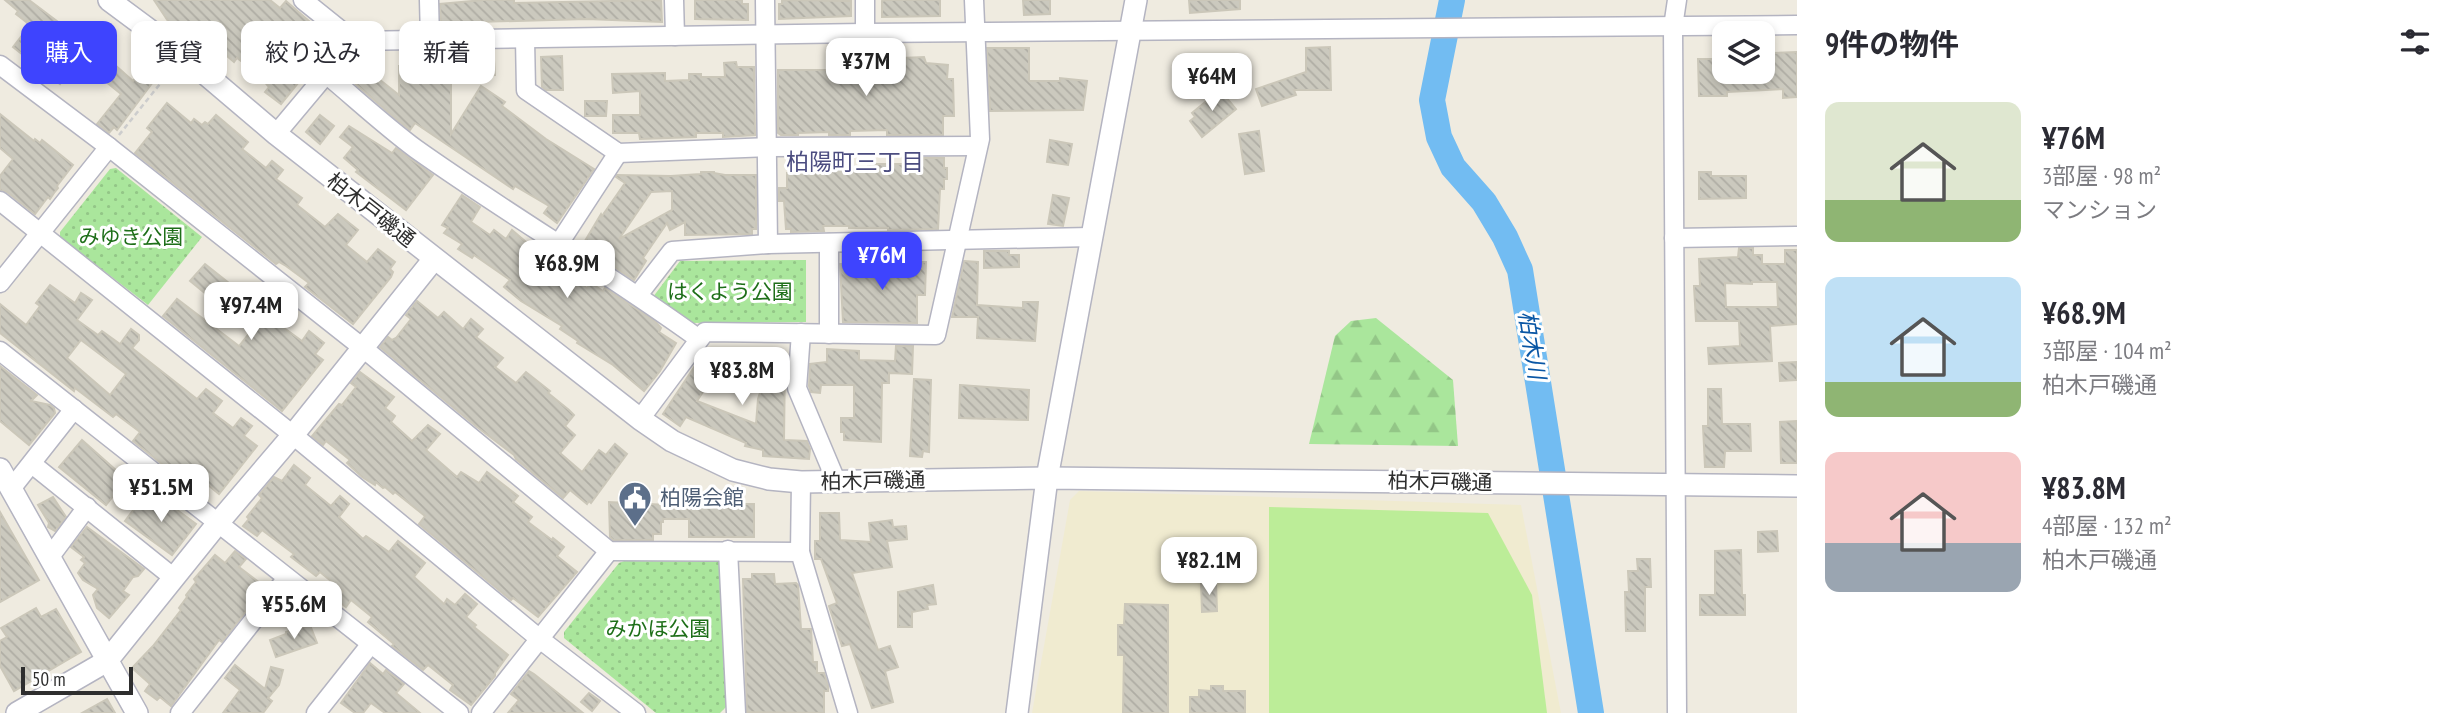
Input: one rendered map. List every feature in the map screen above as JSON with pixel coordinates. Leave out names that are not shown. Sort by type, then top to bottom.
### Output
[{"type":"street","name":"柏木戸磯通","points":[[109,0],[137,21]]},
{"type":"street","points":[[303,0],[329,21]]},
{"type":"street","points":[[429,0],[430,21]]},
{"type":"street","points":[[674,0],[675,36]]},
{"type":"street","points":[[765,0],[768,244]]},
{"type":"street","points":[[864,0],[865,33]]},
{"type":"street","points":[[640,419],[705,332],[936,335],[978,146],[974,0]]},
{"type":"street","points":[[1017,713],[1047,478],[1136,0]]},
{"type":"street","points":[[1677,0],[1673,27],[1677,713]]},
{"type":"street","points":[[495,39],[1129,30],[1797,25]]},
{"type":"street","points":[[525,39],[526,90],[618,153],[768,147],[978,146]]},
{"type":"street","points":[[0,65],[109,147],[363,348],[609,551],[800,552]]},
{"type":"street","name":"柏木戸磯通","points":[[217,84],[434,260],[640,419],[672,441],[733,470],[769,478],[837,483],[1047,478],[1797,486]]},
{"type":"street","points":[[276,134],[318,84]]},
{"type":"street","points":[[338,84],[414,147],[558,245],[638,295],[699,339]]},
{"type":"street","points":[[0,283],[109,147]]},
{"type":"street","points":[[558,245],[618,153]]},
{"type":"street","points":[[0,201],[293,435],[541,640],[636,713]]},
{"type":"street","points":[[1674,239],[1797,236]]},
{"type":"street","points":[[638,295],[671,251],[768,244],[1091,237]]},
{"type":"street","points":[[829,243],[829,334]]},
{"type":"street","points":[[17,713],[107,661],[434,260]]},
{"type":"street","points":[[801,333],[797,388],[837,483]]},
{"type":"street","points":[[0,351],[459,713]]},
{"type":"street","points":[[11,489],[74,409]]},
{"type":"street","points":[[32,464],[174,578]]},
{"type":"street","points":[[0,469],[137,713]]},
{"type":"street","points":[[802,482],[800,552],[848,713]]},
{"type":"street","points":[[49,558],[87,508]]},
{"type":"street","points":[[728,550],[736,713]]},
{"type":"street","points":[[481,713],[609,551]]},
{"type":"street","points":[[180,713],[288,579]]},
{"type":"street","points":[[316,713],[370,645]]},
{"type":"path","points":[[109,147],[160,84]]},
{"type":"shaded area","points":[[1079,491],[1521,505],[1561,713],[1032,713],[1070,500]]},
{"type":"green space","name":"みゆき公園","points":[[116,168],[202,237],[148,305],[60,237],[60,232],[110,169]]},
{"type":"green space","name":"はくよう公園","points":[[806,260],[806,322],[688,323],[653,297],[680,261]]},
{"type":"green space","points":[[1376,318],[1453,380],[1458,446],[1309,444],[1335,336],[1351,321]]},
{"type":"green space","points":[[1269,507],[1488,513],[1532,595],[1547,713],[1269,713]]},
{"type":"green space","name":"みかほ公園","points":[[720,562],[725,566],[726,707],[720,713],[656,713],[564,638],[564,632],[619,563]]},
{"type":"building","points":[[5,0],[29,0],[57,21],[25,21],[16,14],[18,11]]},
{"type":"building","points":[[154,0],[270,0],[280,8],[286,1],[309,21],[241,21],[241,61],[237,58],[234,62],[227,56],[227,21],[168,21]]},
{"type":"building","points":[[483,0],[514,0],[514,3],[661,0],[662,22],[587,19],[441,21],[440,4]]},
{"type":"building","points":[[695,0],[742,0],[742,4],[748,4],[748,20],[695,19]]},
{"type":"building","points":[[782,0],[851,1],[851,16],[779,19],[779,4],[782,4]]},
{"type":"building","points":[[940,0],[940,16],[882,17],[882,1]]},
{"type":"building","points":[[1023,0],[1050,0],[1050,14],[1024,15]]},
{"type":"building","points":[[1189,0],[1240,0],[1240,9],[1190,13]]},
{"type":"building","points":[[21,37],[21,53],[13,47]]},
{"type":"building","points":[[1330,47],[1331,90],[1294,90],[1296,95],[1262,106],[1256,89],[1306,72],[1306,48]]},
{"type":"building","points":[[886,48],[901,49],[901,58],[924,57],[926,63],[948,65],[947,79],[953,79],[954,116],[943,116],[943,135],[887,135],[887,130],[850,131],[850,135],[829,135],[829,132],[798,135],[778,133],[778,70],[827,70],[827,49],[841,49],[841,70],[867,70],[867,66],[887,66]]},
{"type":"building","points":[[987,48],[1029,48],[1029,81],[1060,81],[1060,78],[1087,81],[1083,110],[990,111]]},
{"type":"building","points":[[1797,52],[1797,97],[1783,98],[1783,89],[1727,92],[1727,96],[1699,96],[1698,59],[1712,59],[1712,84],[1775,84],[1775,53]]},
{"type":"building","points":[[562,56],[563,90],[546,90],[542,87],[541,57]]},
{"type":"building","points":[[736,62],[737,67],[754,67],[755,135],[723,137],[723,133],[696,133],[696,137],[640,139],[639,133],[613,133],[613,115],[640,115],[640,91],[613,93],[612,74],[665,73],[665,81],[689,80],[689,74],[725,77],[724,63]]},
{"type":"building","points":[[117,67],[131,79],[131,84],[152,84],[117,130],[114,127],[109,133],[97,124],[121,94],[109,84],[117,84]]},
{"type":"building","points":[[266,84],[297,84],[281,104],[265,92],[269,87]]},
{"type":"building","points":[[356,84],[385,84],[399,95],[399,84],[451,84],[451,134],[481,86],[505,102],[502,106],[546,139],[594,169],[557,223],[544,213],[549,206],[515,186],[513,189],[415,123],[410,130]]},
{"type":"building","points":[[1220,90],[1236,109],[1202,137],[1190,121],[1195,117],[1192,113]]},
{"type":"building","points":[[585,101],[607,101],[606,116],[585,116]]},
{"type":"building","points":[[167,103],[191,123],[194,119],[202,125],[205,122],[208,124],[216,115],[248,142],[242,149],[266,168],[272,161],[283,170],[276,179],[302,198],[297,205],[325,227],[338,214],[358,230],[346,245],[367,262],[378,249],[395,262],[390,269],[393,272],[391,277],[353,324],[305,287],[309,283],[286,266],[279,262],[276,264],[135,153],[152,132],[147,128]]},
{"type":"building","points":[[0,114],[34,141],[35,139],[40,143],[42,140],[73,165],[50,199],[48,197],[35,214],[7,192],[0,190],[0,176],[13,159],[0,148]]},
{"type":"building","points":[[320,115],[334,126],[320,144],[306,132]]},
{"type":"building","points":[[349,126],[392,153],[396,148],[433,175],[406,210],[356,172],[358,170],[344,158],[353,147],[340,137]]},
{"type":"building","points":[[1259,131],[1264,171],[1245,174],[1239,134]]},
{"type":"building","points":[[1050,140],[1072,144],[1068,165],[1047,162]]},
{"type":"building","points":[[944,158],[944,168],[947,168],[944,189],[940,189],[938,229],[888,230],[823,226],[824,231],[791,232],[791,229],[786,229],[784,201],[779,201],[779,188],[787,188],[790,163],[839,163],[839,169],[868,169],[868,164],[912,164],[912,159]]},
{"type":"building","points":[[714,172],[725,175],[756,175],[756,229],[752,229],[752,234],[685,235],[685,222],[670,230],[667,223],[643,258],[646,261],[634,280],[582,246],[601,214],[602,216],[625,183],[616,177],[617,175]],"holes":[[[672,191],[672,210],[619,239],[651,192]]]},
{"type":"building","points":[[1699,172],[1711,172],[1711,176],[1746,176],[1746,198],[1699,199]]},
{"type":"building","points":[[462,195],[480,207],[471,222],[490,235],[494,230],[506,239],[512,230],[532,247],[531,249],[587,288],[591,283],[603,291],[605,288],[655,321],[661,328],[659,332],[676,343],[660,371],[644,391],[613,365],[577,343],[578,341],[560,329],[562,326],[521,301],[504,287],[510,280],[474,255],[472,258],[458,249],[462,244],[444,233],[448,228],[442,225]]},
{"type":"building","points":[[1053,195],[1069,198],[1063,226],[1048,224]]},
{"type":"building","points":[[1739,248],[1753,248],[1753,255],[1762,255],[1762,264],[1785,264],[1785,250],[1797,250],[1797,324],[1770,326],[1772,361],[1709,364],[1708,348],[1740,346],[1739,321],[1696,321],[1694,286],[1700,286],[1699,259],[1738,257]],"holes":[[[1777,282],[1778,307],[1726,307],[1725,283]]]},
{"type":"building","points":[[984,251],[1009,251],[1009,255],[1019,255],[1019,267],[984,268]]},
{"type":"building","points":[[964,261],[978,262],[977,305],[1023,308],[1023,302],[1038,302],[1035,341],[977,338],[978,317],[952,317]]},
{"type":"building","points":[[897,262],[926,262],[925,295],[917,295],[917,323],[843,322],[840,264],[897,266]]},
{"type":"building","points":[[205,264],[302,341],[309,331],[324,343],[315,354],[323,360],[282,411],[163,316],[177,299],[239,346],[251,331],[190,281]]},
{"type":"building","points":[[50,285],[75,303],[81,293],[92,300],[77,320],[98,335],[102,331],[120,344],[131,329],[139,335],[139,340],[132,348],[197,399],[206,389],[222,401],[213,413],[233,428],[241,418],[252,426],[244,436],[257,446],[219,494],[208,485],[200,494],[133,441],[140,432],[116,414],[113,417],[75,388],[74,391],[0,333],[0,304],[26,325],[40,306],[36,303]],"holes":[[[81,340],[126,374],[110,395],[67,358]]]},
{"type":"building","points":[[417,301],[438,318],[444,312],[463,329],[471,319],[483,329],[476,337],[503,358],[495,367],[516,383],[526,372],[574,415],[565,426],[575,435],[560,453],[582,472],[599,450],[606,455],[615,444],[627,454],[591,503],[589,501],[587,504],[570,490],[563,498],[380,347],[388,337],[392,340],[396,338],[411,319],[406,315]]},
{"type":"building","points":[[896,346],[913,346],[912,374],[889,373],[889,383],[882,383],[881,442],[844,440],[841,418],[854,418],[854,385],[821,385],[820,393],[811,392],[810,364],[827,362],[827,349],[859,351],[859,360],[895,361]]},
{"type":"building","points":[[731,354],[756,356],[756,360],[785,360],[784,440],[807,441],[809,459],[763,456],[763,450],[745,446],[746,443],[686,417],[680,426],[663,414],[697,363],[703,367],[711,358],[721,365],[697,401],[756,424],[758,399],[764,380],[746,380],[746,372],[731,371]]},
{"type":"building","points":[[1797,362],[1797,380],[1780,381],[1779,363]]},
{"type":"building","points":[[0,366],[37,395],[31,401],[54,408],[55,413],[29,445],[0,421]]},
{"type":"building","points":[[360,372],[394,397],[385,408],[395,416],[391,422],[412,441],[428,425],[440,434],[426,450],[457,477],[461,472],[479,483],[487,472],[518,496],[513,502],[532,517],[528,522],[564,547],[557,556],[577,572],[538,617],[513,598],[511,600],[419,524],[425,516],[395,492],[393,494],[376,482],[375,485],[362,477],[347,463],[350,460],[326,441],[323,445],[312,436],[356,387],[351,383]]},
{"type":"building","points":[[914,379],[931,380],[929,452],[923,451],[922,457],[910,456]]},
{"type":"building","points":[[960,385],[1029,390],[1028,420],[959,418]]},
{"type":"building","points":[[1708,389],[1721,389],[1722,424],[1750,424],[1751,451],[1725,451],[1724,467],[1705,467],[1703,426],[1708,426]]},
{"type":"building","points":[[1797,421],[1797,463],[1781,463],[1780,422]]},
{"type":"building","points":[[82,440],[117,471],[119,468],[129,476],[106,505],[59,467]]},
{"type":"building","points":[[294,465],[310,478],[305,485],[331,506],[340,496],[349,504],[339,517],[363,539],[366,536],[389,552],[398,541],[425,563],[414,577],[444,604],[447,599],[455,605],[465,594],[477,604],[466,617],[508,655],[471,705],[450,690],[453,685],[428,665],[423,670],[392,646],[394,644],[368,622],[372,617],[351,600],[346,607],[336,599],[343,591],[320,572],[316,576],[291,557],[294,554],[262,530],[257,536],[243,526],[262,498],[259,495],[274,477],[282,481]]},
{"type":"building","points":[[53,497],[66,517],[55,531],[48,527],[49,523],[38,505]]},
{"type":"building","points":[[143,497],[159,509],[165,501],[196,524],[172,555],[125,521]]},
{"type":"building","points":[[689,497],[731,497],[731,504],[754,504],[754,537],[689,537],[689,519],[663,519],[661,534],[653,534],[653,540],[613,540],[610,537],[609,502],[689,506]]},
{"type":"building","points":[[0,512],[39,580],[0,602]]},
{"type":"building","points":[[820,513],[839,513],[840,540],[871,542],[869,523],[892,520],[893,527],[906,526],[907,539],[887,541],[892,567],[852,573],[878,650],[890,646],[898,667],[885,671],[893,702],[872,708],[850,644],[842,646],[829,606],[837,603],[821,559],[815,559],[815,541],[820,541]]},
{"type":"building","points":[[87,527],[144,569],[138,576],[133,577],[123,591],[129,595],[109,618],[97,608],[93,595],[98,589],[83,580],[78,573],[85,563],[81,560],[84,557],[71,547]]},
{"type":"building","points":[[1777,531],[1778,551],[1758,552],[1758,532]]},
{"type":"building","points":[[1741,550],[1745,615],[1700,615],[1700,595],[1715,595],[1715,551]]},
{"type":"building","points":[[235,551],[246,559],[239,567],[265,587],[222,642],[219,640],[171,706],[160,697],[157,700],[145,691],[150,684],[132,668],[181,610],[179,608],[196,582],[194,579],[215,555],[225,563]]},
{"type":"building","points":[[1637,559],[1650,559],[1651,587],[1645,587],[1645,631],[1626,631],[1625,592],[1629,592],[1628,571],[1638,571]]},
{"type":"building","points":[[752,574],[774,574],[775,584],[798,585],[801,629],[811,629],[813,662],[817,662],[817,673],[824,673],[828,685],[828,691],[824,691],[824,713],[747,712],[743,579],[752,579]]},
{"type":"building","points":[[1201,583],[1216,583],[1217,611],[1202,612]]},
{"type":"building","points":[[933,585],[936,604],[927,605],[928,609],[912,612],[912,627],[898,627],[898,592]]},
{"type":"building","points":[[1125,604],[1168,605],[1168,713],[1123,713],[1124,655],[1118,655],[1118,625],[1124,625]]},
{"type":"building","points":[[36,608],[41,617],[56,609],[81,652],[14,691],[0,666],[0,641],[7,637],[1,628]]},
{"type":"building","points":[[310,625],[317,643],[276,657],[270,640]]},
{"type":"building","points":[[370,663],[383,674],[386,670],[404,684],[396,693],[420,713],[385,713],[371,703],[363,713],[355,713],[341,703]]},
{"type":"building","points":[[235,665],[265,689],[271,667],[283,670],[279,685],[268,698],[272,701],[263,713],[223,713],[240,690],[225,678]]},
{"type":"building","points":[[529,671],[583,713],[508,713],[519,700],[511,694]]},
{"type":"building","points":[[1211,686],[1223,686],[1223,691],[1245,691],[1245,713],[1190,713],[1190,697],[1199,697],[1199,690],[1211,691]]},
{"type":"building","points":[[589,693],[600,701],[592,711],[581,702]]},
{"type":"building","points":[[107,699],[115,713],[82,713]]},
{"type":"waterway","name":"柏木川","points":[[1452,0],[1432,100],[1439,137],[1453,167],[1484,202],[1505,237],[1520,270],[1591,713]]},
{"type":"place","name":"柏陽会館","points":[[635,528]]},
{"type":"district","name":"柏陽町三丁目","points":[[855,162]]}]
